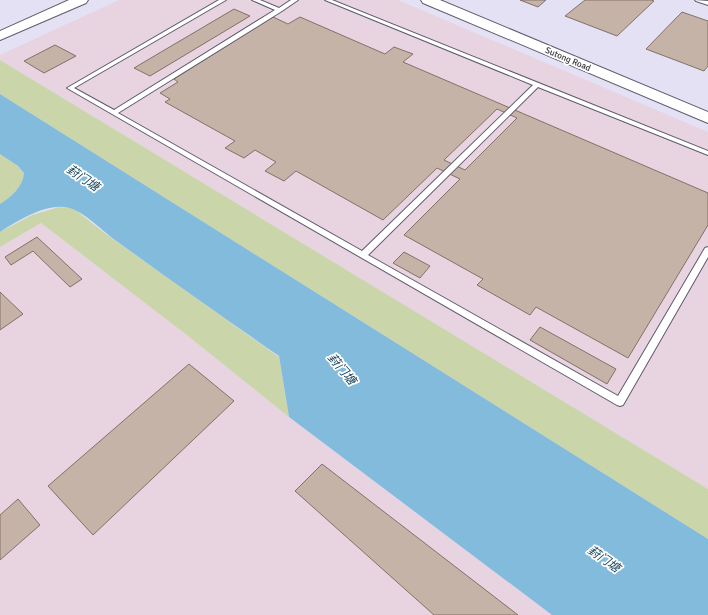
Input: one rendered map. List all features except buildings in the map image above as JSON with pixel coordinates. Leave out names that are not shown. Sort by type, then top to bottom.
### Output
[{"type":"main road","points":[[0,21],[49,0]]},
{"type":"main road","points":[[0,36],[80,0]]},
{"type":"main road","name":"Sutong Road","points":[[428,0],[518,32],[708,105]]},
{"type":"main road","name":"Sutong Road","points":[[456,0],[518,32],[708,118]]},
{"type":"lane","points":[[223,0],[70,88],[620,402],[708,250]]},
{"type":"lane","points":[[255,0],[280,10]]},
{"type":"lane","points":[[114,113],[295,0]]},
{"type":"lane","points":[[328,0],[708,153]]},
{"type":"lane","points":[[698,0],[708,4]]},
{"type":"lane","points":[[363,255],[537,84]]},
{"type":"shaded area","points":[[119,0],[398,0],[708,132],[708,489],[0,60],[0,55]]},
{"type":"shaded area","points":[[41,223],[188,336],[289,417],[552,615],[0,615],[0,247]]},
{"type":"green space","points":[[0,60],[708,489],[708,539],[0,94]]},
{"type":"green space","points":[[0,154],[18,166],[24,173],[19,187],[12,195],[0,204]]},
{"type":"green space","points":[[59,207],[72,208],[78,212],[106,234],[279,357],[289,417],[188,336],[41,223],[0,247],[0,232],[32,215]]},
{"type":"water","name":"葑门塘","points":[[0,94],[708,539],[708,615],[552,615],[289,417],[279,356],[115,240],[84,215],[70,208],[56,207],[30,215],[0,232],[0,204],[12,195],[19,187],[24,173],[18,166],[0,154]]}]
